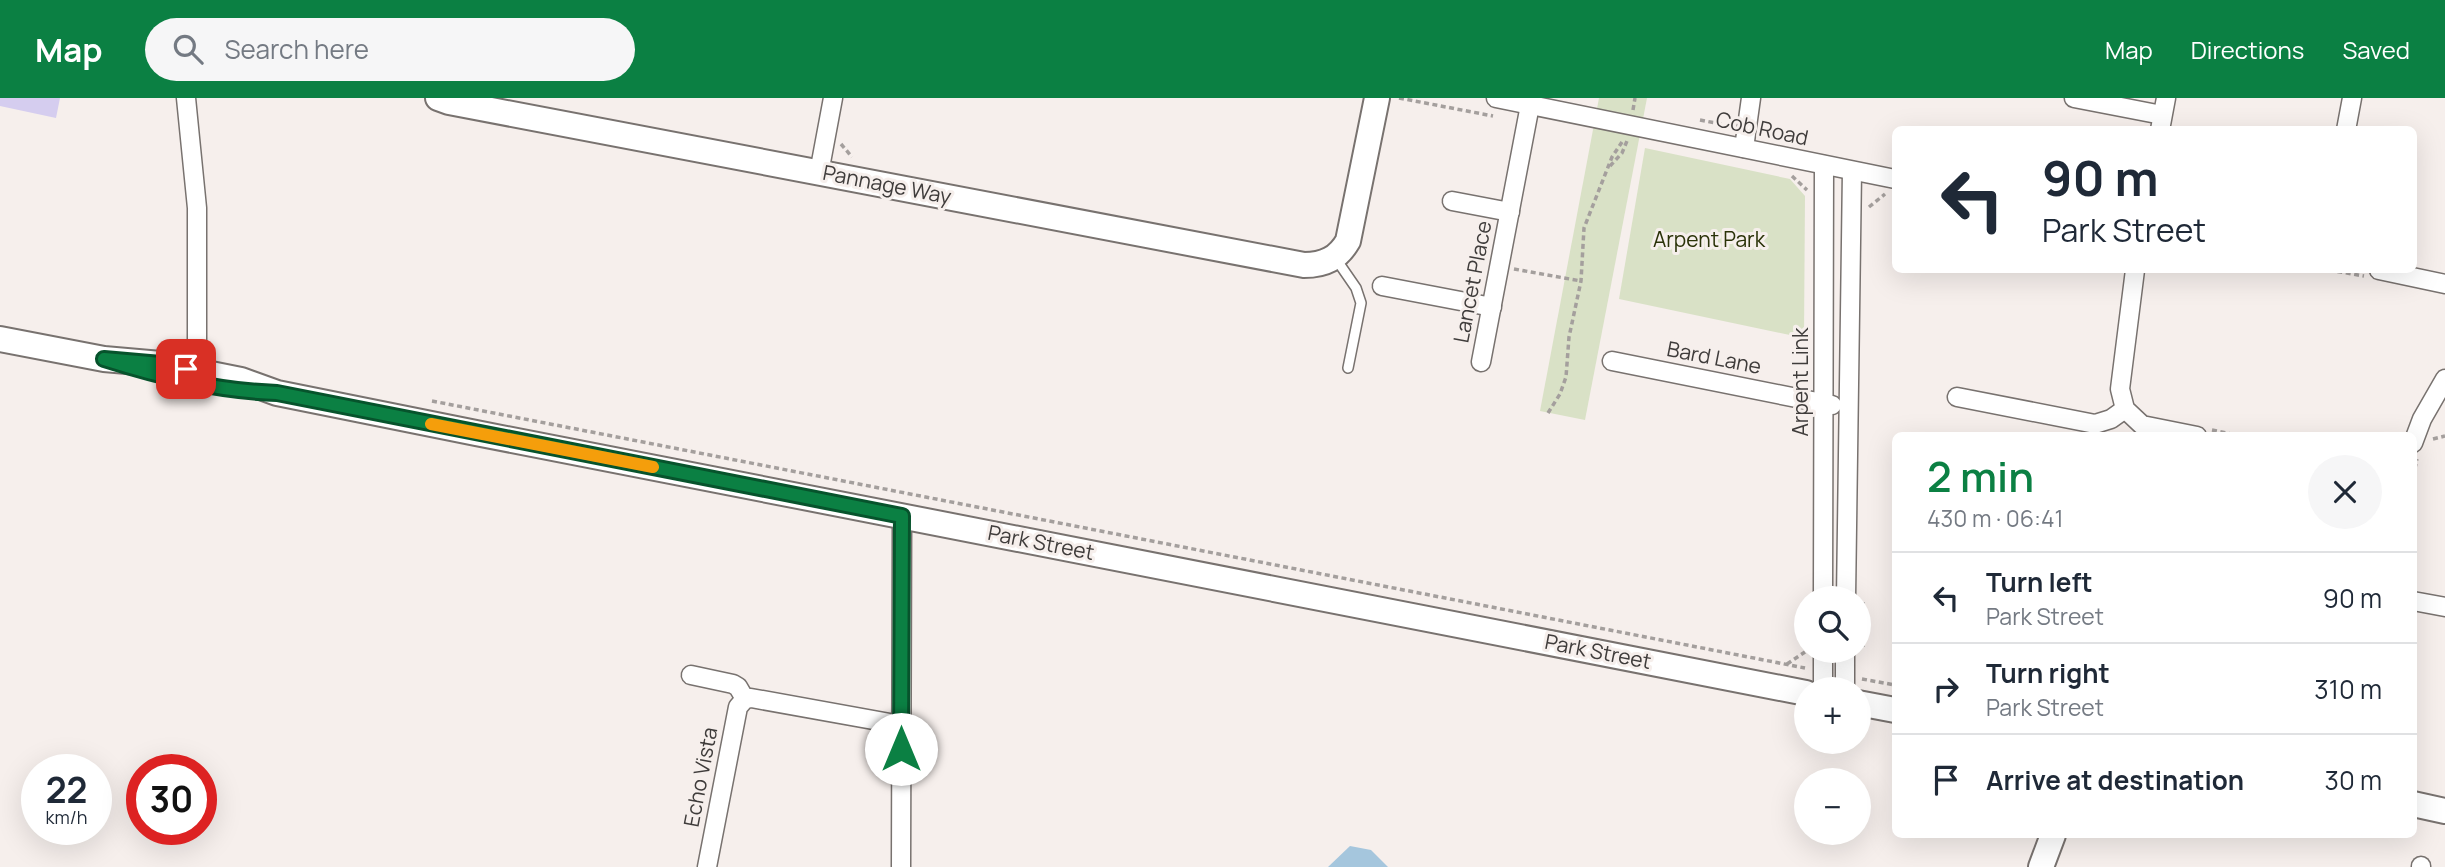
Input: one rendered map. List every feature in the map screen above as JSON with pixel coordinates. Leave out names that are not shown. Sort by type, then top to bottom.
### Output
[{"type":"street","points":[[186,98],[198,208],[197,350],[201,366],[211,374]]},
{"type":"street","name":"Pannage Way","points":[[438,98],[1304,265],[1325,262],[1335,257]]},
{"type":"street","points":[[819,173],[833,98]]},
{"type":"street","points":[[1335,257],[1348,241],[1377,98]]},
{"type":"street","name":"Cob Road","points":[[1496,98],[1892,178]]},
{"type":"street","points":[[1744,148],[1751,98]]},
{"type":"street","points":[[2074,98],[2163,114]]},
{"type":"street","points":[[2347,126],[2352,98]]},
{"type":"street","name":"Lancet Place","points":[[1481,362],[1530,105]]},
{"type":"street","name":"Arpent Link","points":[[1823,586],[1824,165]]},
{"type":"street","points":[[1846,586],[1852,171]]},
{"type":"street","name":"Lancet Place","points":[[1452,201],[1510,212]]},
{"type":"street","points":[[2136,273],[2120,389],[2125,409],[2142,425],[2194,432]]},
{"type":"street","points":[[2393,273],[2445,284]]},
{"type":"street","points":[[1382,286],[1492,307]]},
{"type":"street","name":"Park Street","points":[[0,339],[104,359],[161,364],[241,380],[277,393]]},
{"type":"street","name":"Park Street","points":[[104,359],[159,377],[235,391],[277,393],[1794,691]]},
{"type":"street","name":"Bard Lane","points":[[1612,361],[1849,407]]},
{"type":"street","points":[[2417,432],[2422,419],[2440,402],[2445,379]]},
{"type":"street","points":[[1957,397],[2095,424],[2111,419],[2125,409]]},
{"type":"street","points":[[901,867],[902,516]]},
{"type":"street","points":[[2417,602],[2445,607]]},
{"type":"street","points":[[1823,663],[1823,677]]},
{"type":"street","points":[[691,675],[733,684],[745,699],[901,725]]},
{"type":"street","points":[[1871,697],[1892,708]]},
{"type":"street","name":"Echo Vista","points":[[707,867],[738,707],[745,699]]},
{"type":"street","points":[[2417,805],[2445,811]]},
{"type":"street","points":[[2417,820],[2445,825]]},
{"type":"street","points":[[2041,867],[2052,838]]},
{"type":"lane","points":[[1335,257],[1356,288],[1361,303],[1348,368]]},
{"type":"path","points":[[1399,98],[1527,123]]},
{"type":"path","points":[[1548,413],[1560,394],[1566,377],[1569,337],[1581,281],[1584,228],[1612,157],[1622,142],[1626,143]]},
{"type":"path","points":[[1791,175],[1813,196],[1824,197]]},
{"type":"path","points":[[1852,197],[1878,200]]},
{"type":"path","points":[[428,400],[1823,671]]},
{"type":"path","points":[[1787,664],[1794,659]]},
{"type":"green space","points":[[1599,98],[1647,98],[1585,420],[1540,411]]},
{"type":"green space","name":"Arpent Park","points":[[1645,148],[1790,179],[1805,196],[1804,338],[1619,299]]},
{"type":"water","points":[[1350,846],[1371,850],[1388,867],[1328,867]]},
{"type":"building","points":[[0,98],[60,98],[56,118],[0,106]]},
{"type":"slow traffic","points":[[431,424],[653,467]]},
{"type":"route","points":[[186,369],[104,359],[159,377],[235,391],[277,393],[902,516],[901,749]]}]
